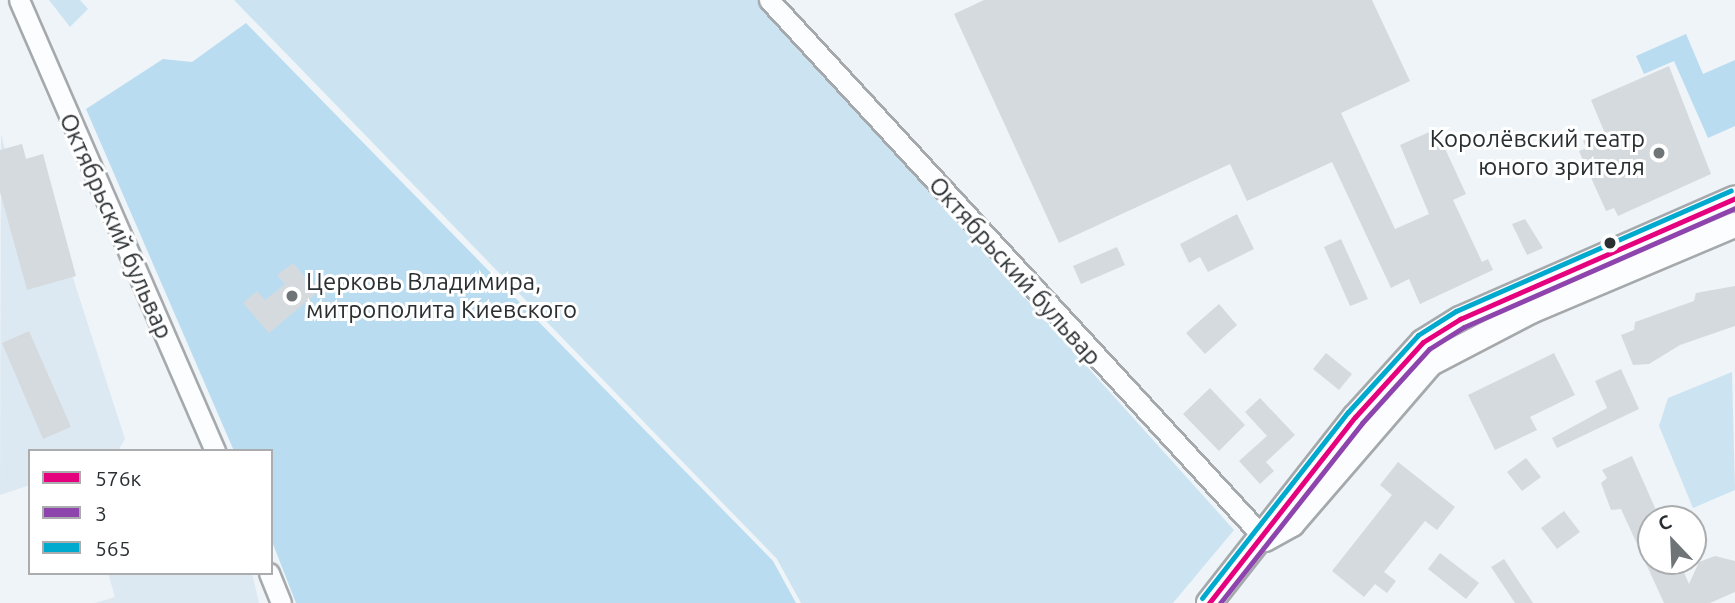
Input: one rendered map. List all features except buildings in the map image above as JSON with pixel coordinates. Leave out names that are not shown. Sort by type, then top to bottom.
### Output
[{"type":"main road","points":[[1209,603],[1265,539],[1278,513],[1354,416],[1423,342],[1460,319],[1735,198]]},
{"type":"main road","points":[[1265,539],[1292,524],[1432,363],[1531,311],[1735,225]]},
{"type":"street","name":"Октябрьский бульвар","points":[[19,0],[214,449]]},
{"type":"street","name":"Октябрьский бульвар","points":[[769,0],[1265,539]]},
{"type":"street","points":[[269,575],[281,603]]},
{"type":"shaded area","points":[[49,0],[80,0],[88,9],[70,27]]},
{"type":"shaded area","points":[[234,0],[757,0],[1234,530],[1173,603],[801,603],[777,559]]},
{"type":"shaded area","points":[[246,23],[773,561],[796,603],[296,603],[273,544],[273,449],[233,449],[86,109],[163,59],[192,62]]},
{"type":"shaded area","points":[[1686,34],[1703,74],[1735,60],[1735,126],[1708,138],[1674,61],[1644,74],[1636,56]]},
{"type":"shaded area","points":[[1,134],[5,149],[22,144],[26,159],[43,154],[73,278],[125,439],[119,449],[28,449],[28,486],[0,495]]},
{"type":"shaded area","points":[[1732,372],[1735,490],[1700,505],[1692,505],[1659,426],[1668,398]]},
{"type":"shaded area","points":[[109,575],[252,575],[259,603],[95,603],[115,597]]},
{"type":"transit line","name":"565","points":[[1202,598],[1348,412],[1418,335],[1456,311],[1731,190]]},
{"type":"transit line","name":"576к","points":[[1209,603],[1355,417],[1423,342],[1460,319],[1735,198]]},
{"type":"transit line","name":"3","points":[[1220,603],[1362,423],[1429,349],[1464,327],[1735,208]]},
{"type":"place","name":"Королёвский театр юного зрителя","points":[[1659,153]]},
{"type":"place","name":"Церковь Владимира, митрополита Киевского","points":[[292,296]]}]
